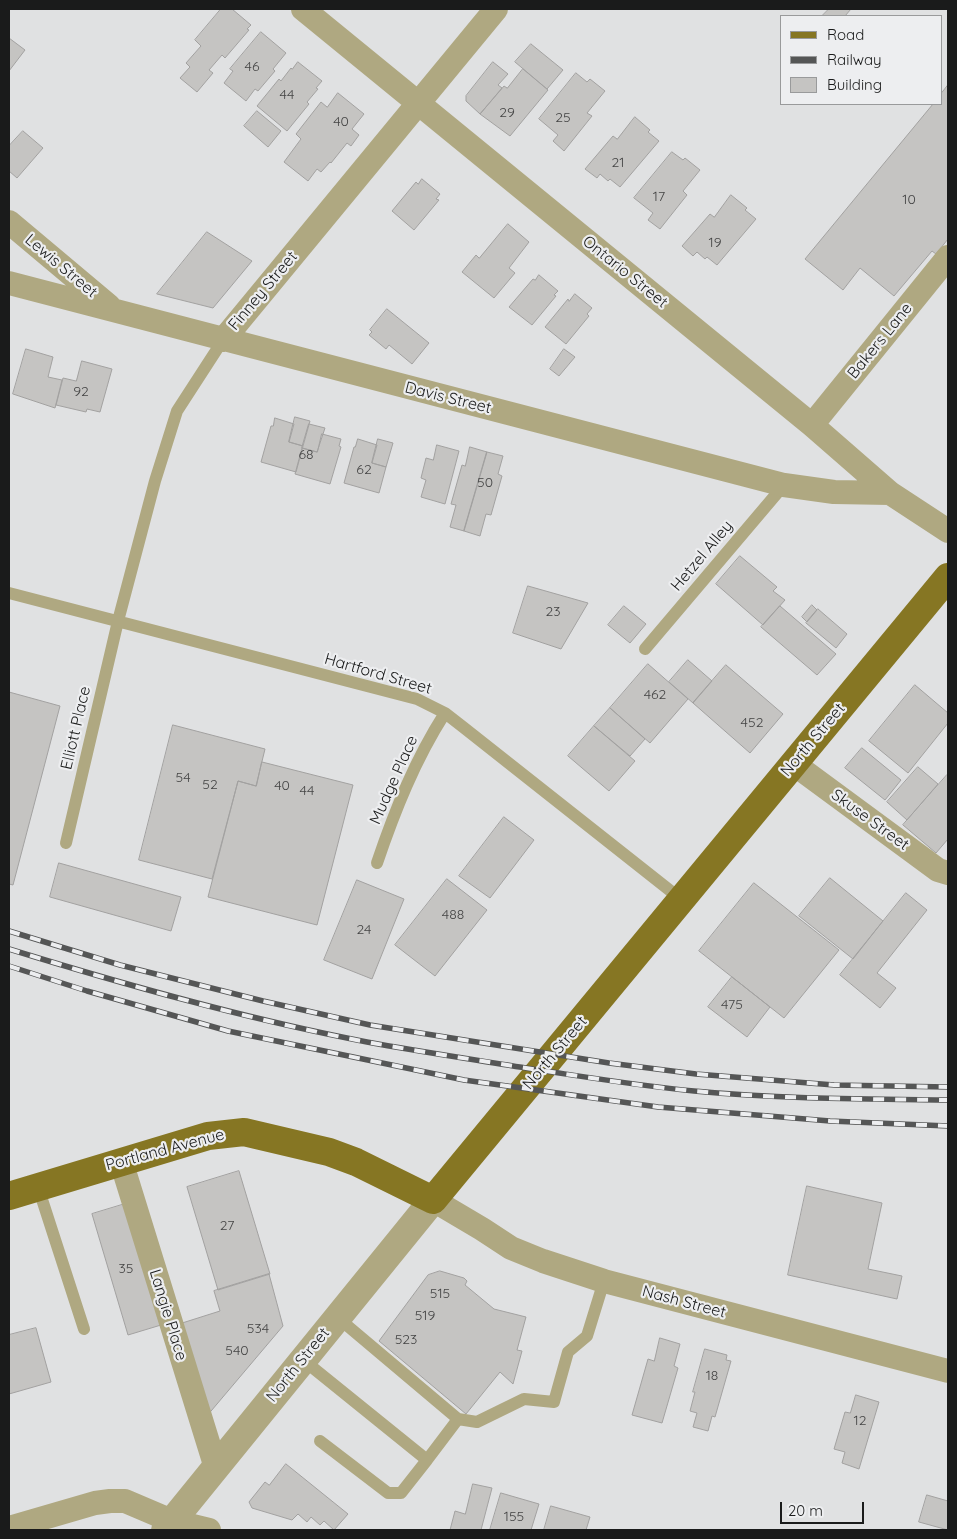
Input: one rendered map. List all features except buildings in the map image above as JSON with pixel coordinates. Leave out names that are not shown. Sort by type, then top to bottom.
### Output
[{"type":"main road","name":"North Street","points":[[433,1200],[948,577]]},
{"type":"main road","name":"Portland Avenue","points":[[9,1196],[208,1136],[244,1132],[329,1152],[356,1162],[433,1200]]},
{"type":"street","name":"Ontario Street","points":[[303,9],[812,425],[890,493],[948,531]]},
{"type":"street","name":"Finney Street","points":[[223,340],[496,9]]},
{"type":"street","name":"Lewis Street","points":[[9,222],[114,310]]},
{"type":"street","name":"Bakers Lane","points":[[812,425],[948,257]]},
{"type":"street","name":"Davis Street","points":[[9,283],[784,485],[834,492],[890,493]]},
{"type":"street","name":"Skuse Street","points":[[794,764],[938,870],[948,873]]},
{"type":"street","name":"Langie Place","points":[[121,1161],[216,1468]]},
{"type":"street","name":"Nash Street","points":[[433,1200],[511,1248],[543,1262],[604,1281],[948,1371]]},
{"type":"street","name":"North Street","points":[[168,1526],[433,1200]]},
{"type":"street","points":[[9,1528],[94,1503],[125,1501],[168,1526],[209,1530]]},
{"type":"lane","name":"Finney Street","points":[[118,621],[155,481],[177,412],[223,340]]},
{"type":"lane","name":"Hetzel Alley","points":[[645,649],[784,485]]},
{"type":"lane","name":"Hartford Street","points":[[9,593],[417,699],[445,713],[682,900]]},
{"type":"lane","name":"Elliott Place","points":[[66,843],[118,621]]},
{"type":"lane","name":"Mudge Place","points":[[378,863],[396,808],[428,740],[445,713]]},
{"type":"lane","points":[[38,1188],[84,1330]]},
{"type":"lane","points":[[337,1317],[458,1419],[477,1422],[524,1399],[554,1402],[568,1352],[587,1336],[604,1281]]},
{"type":"lane","points":[[302,1359],[427,1460]]},
{"type":"lane","points":[[320,1441],[388,1493],[401,1493],[458,1419]]},
{"type":"railway","points":[[9,931],[120,965],[263,1001],[370,1025],[609,1063],[696,1074],[834,1085],[948,1087]]},
{"type":"railway","points":[[9,949],[231,1012],[322,1033],[429,1053],[654,1087],[726,1094],[853,1099],[948,1100]]},
{"type":"railway","points":[[9,966],[87,991],[228,1031],[464,1080],[658,1107],[830,1121],[948,1126]]}]
